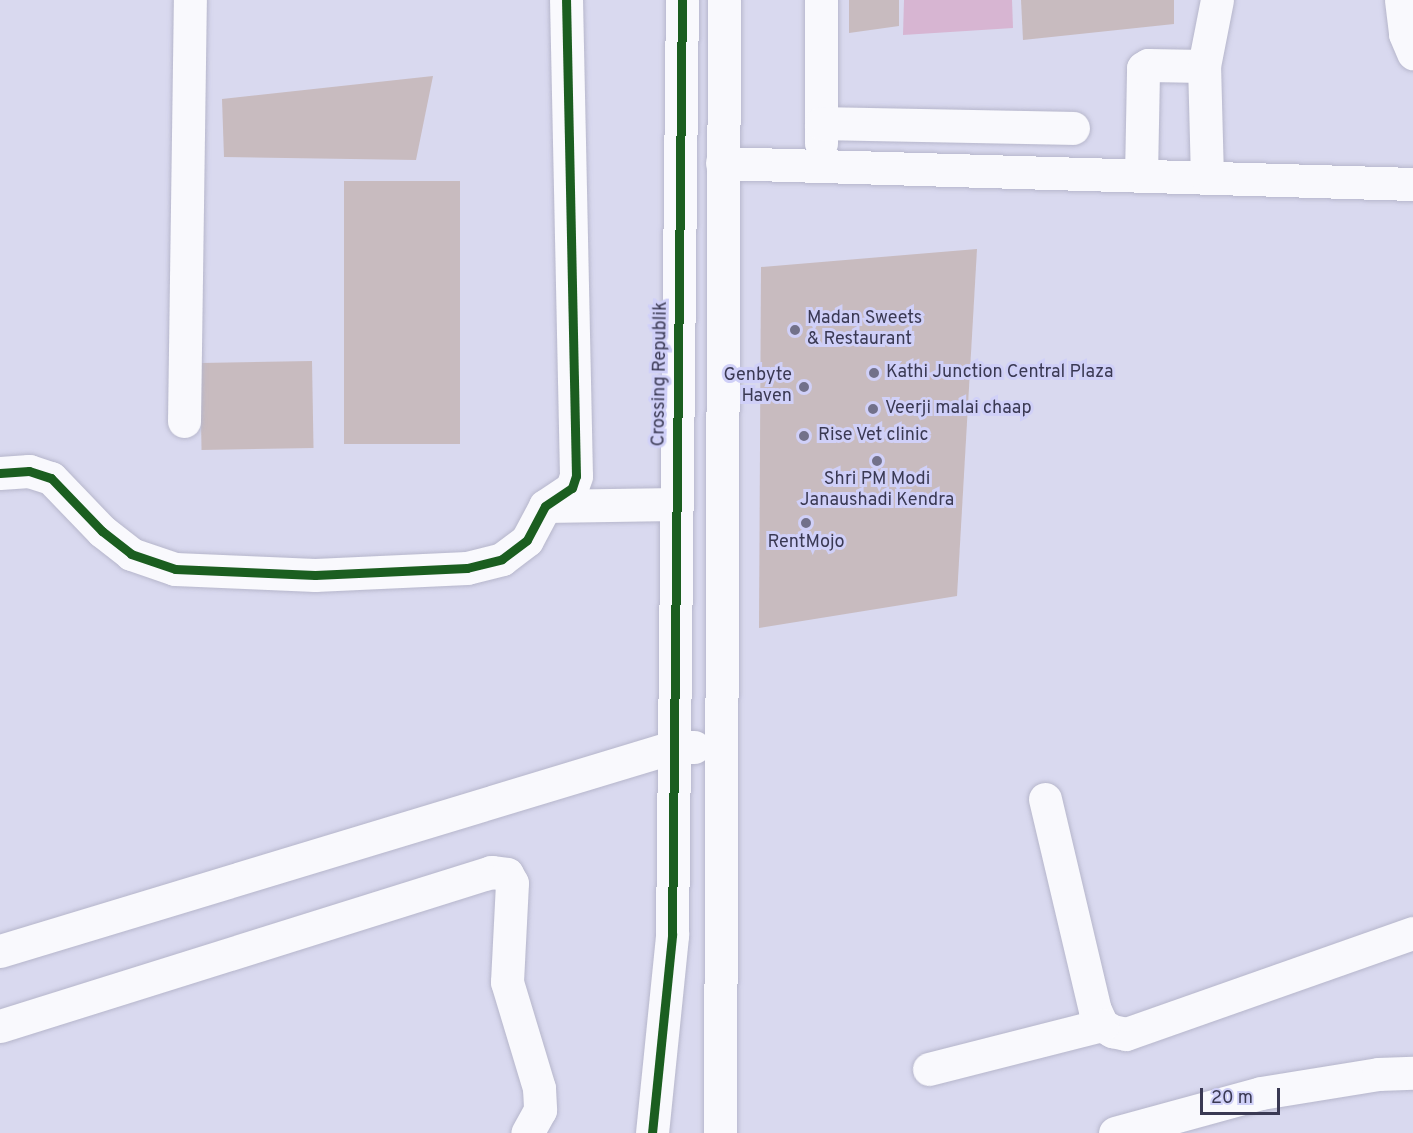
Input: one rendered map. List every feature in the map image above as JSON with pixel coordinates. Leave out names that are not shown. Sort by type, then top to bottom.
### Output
[{"type":"street","points":[[184,421],[190,0]]},
{"type":"street","points":[[0,473],[29,471],[51,478],[102,531],[131,554],[175,569],[315,575],[467,568],[502,559],[527,540],[545,506],[572,488],[576,476],[566,0]]},
{"type":"street","name":"Crossing Republik","points":[[652,1133],[672,935],[682,0]]},
{"type":"street","points":[[720,1133],[724,0]]},
{"type":"street","points":[[821,0],[821,166]]},
{"type":"street","points":[[1207,178],[1204,66],[1217,0]]},
{"type":"street","points":[[1401,0],[1405,34],[1413,53]]},
{"type":"street","points":[[1142,176],[1143,68],[1148,65],[1204,66]]},
{"type":"street","points":[[821,123],[1064,128],[1056,173]]},
{"type":"street","points":[[722,163],[1413,184]]},
{"type":"street","points":[[545,506],[676,504]]},
{"type":"street","points":[[0,951],[673,747],[720,746]]},
{"type":"street","points":[[1045,799],[1095,1010],[1102,1025]]},
{"type":"street","points":[[0,1026],[491,872],[507,874],[512,883],[507,982],[535,1064],[539,1088],[540,1110],[527,1133]]},
{"type":"street","points":[[929,1069],[1102,1025],[1126,1034],[1413,933]]},
{"type":"street","points":[[1115,1133],[1261,1093],[1378,1074],[1413,1073]]},
{"type":"shaded area","points":[[904,0],[1012,0],[1013,28],[903,35]]},
{"type":"building","points":[[849,0],[899,0],[899,26],[849,33]]},
{"type":"building","points":[[1021,0],[1174,0],[1174,24],[1023,40]]},
{"type":"building","points":[[433,76],[416,160],[224,157],[222,99]]},
{"type":"building","points":[[344,181],[460,181],[460,444],[344,444]]},
{"type":"building","points":[[977,249],[957,596],[759,628],[761,267]]},
{"type":"building","points":[[312,361],[314,448],[202,450],[200,363]]},
{"type":"cycle path","points":[[0,473],[29,471],[51,478],[102,531],[131,554],[175,569],[315,575],[467,568],[502,559],[527,540],[545,506],[572,488],[576,476],[566,0]]},
{"type":"cycle path","points":[[652,1133],[672,935],[682,0]]},
{"type":"place","name":"Madan Sweets & Restaurant","points":[[795,330]]},
{"type":"place","name":"Kathi Junction Central Plaza","points":[[874,373]]},
{"type":"place","name":"Genbyte Haven","points":[[804,387]]},
{"type":"place","name":"Veerji malai chaap","points":[[873,409]]},
{"type":"place","name":"Rise Vet clinic","points":[[804,436]]},
{"type":"place","name":"Shri PM Modi Janaushadi Kendra","points":[[877,461]]},
{"type":"place","name":"RentMojo","points":[[806,523]]}]
